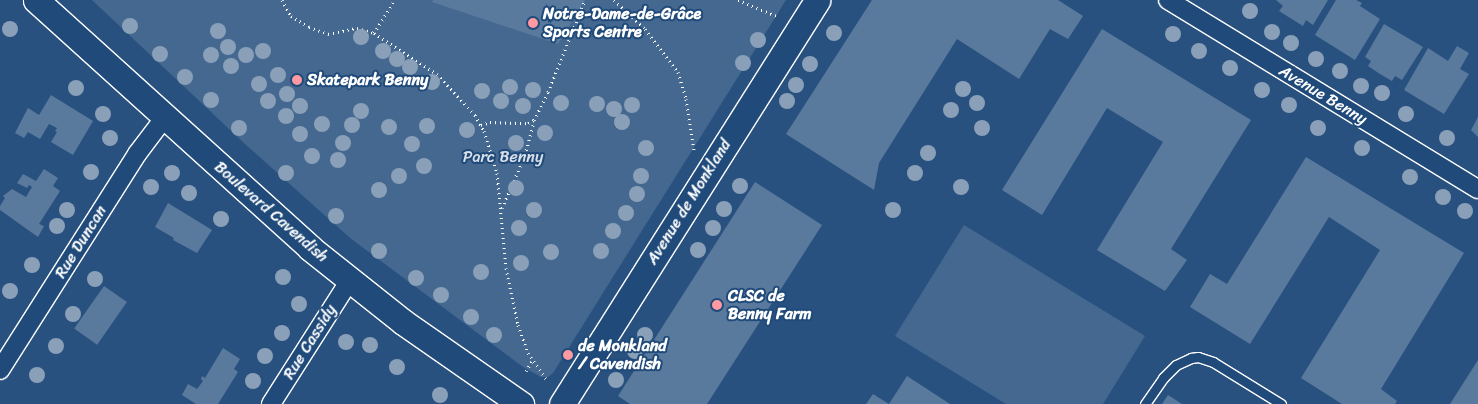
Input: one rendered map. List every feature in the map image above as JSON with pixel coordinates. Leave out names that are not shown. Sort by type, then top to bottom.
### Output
[{"type":"main road","name":"Boulevard Cavendish","points":[[36,0],[287,228],[403,322],[521,404]]},
{"type":"main road","name":"Avenue de Monkland","points":[[562,404],[817,0]]},
{"type":"street","name":"Avenue Benny","points":[[1168,0],[1478,189]]},
{"type":"street","name":"Rue Duncan","points":[[0,370],[136,154],[165,117]]},
{"type":"street","name":"Rue Cassidy","points":[[271,404],[350,280]]},
{"type":"lane","points":[[1145,404],[1163,378],[1176,365],[1198,357],[1213,362],[1282,404]]},
{"type":"path","points":[[282,0],[291,16],[309,27],[328,34],[357,28],[374,33],[437,74],[457,94],[481,125],[497,173],[502,209],[506,268],[518,325],[532,361],[548,380]]},
{"type":"path","points":[[374,33],[395,0]]},
{"type":"path","points":[[502,209],[525,156],[534,120],[548,92],[585,0]]},
{"type":"path","points":[[614,0],[645,29],[678,72],[686,99],[695,153]]},
{"type":"path","points":[[738,0],[780,18]]},
{"type":"path","points":[[481,125],[490,122],[528,123],[534,120]]},
{"type":"path","points":[[526,371],[532,361]]},
{"type":"green space","name":"Parc Benny","points":[[92,0],[786,0],[553,373],[548,377],[541,377],[523,367],[350,238],[245,144]]},
{"type":"green space","points":[[964,225],[1145,336],[1103,404],[1006,404],[895,336]]},
{"type":"building","name":"Notre-Dame-de-Grâce Sports Centre","points":[[433,0],[585,0],[558,44],[432,2]]},
{"type":"building","points":[[872,0],[1058,0],[1083,16],[1068,39],[1050,29],[1019,79],[957,39],[879,163],[874,190],[786,134]]},
{"type":"building","points":[[1276,0],[1328,0],[1313,25],[1306,20],[1303,26],[1279,11],[1283,6]]},
{"type":"building","points":[[1336,0],[1356,0],[1362,3],[1360,6],[1380,19],[1355,60],[1315,35]]},
{"type":"building","points":[[1384,24],[1423,47],[1402,80],[1395,76],[1392,81],[1380,74],[1368,66],[1371,61],[1365,57]]},
{"type":"building","points":[[1102,29],[1251,120],[1171,249],[1187,260],[1165,291],[1097,250],[1163,142],[1107,108],[1042,215],[1002,190]]},
{"type":"building","points":[[1457,46],[1469,53],[1460,69],[1469,74],[1444,114],[1404,90],[1428,48],[1448,61]]},
{"type":"building","points":[[51,95],[93,121],[73,155],[51,142],[57,132],[55,131],[57,128],[49,124],[40,139],[28,132],[24,138],[15,133],[28,108],[39,115]]},
{"type":"building","points":[[1478,117],[1478,137],[1471,130]]},
{"type":"building","points":[[1306,157],[1464,253],[1381,389],[1397,401],[1395,404],[1342,404],[1301,378],[1380,250],[1329,217],[1250,344],[1190,307],[1210,274],[1227,284]]},
{"type":"building","points":[[44,169],[58,178],[53,186],[60,191],[39,224],[44,226],[38,237],[0,210],[0,206],[5,198],[3,196],[12,189],[26,197],[32,187],[29,185],[27,188],[17,183],[23,174],[36,181]]},
{"type":"building","points":[[755,182],[822,225],[707,404],[630,404],[618,396]]},
{"type":"building","points":[[168,203],[212,230],[197,253],[173,240],[174,238],[155,227]]},
{"type":"building","points":[[104,286],[127,302],[97,345],[74,329]]},
{"type":"building","points":[[223,348],[240,359],[234,369],[238,372],[218,404],[196,404],[182,395],[188,384],[197,389],[203,381],[201,379],[202,376],[205,378]]},
{"type":"building","points":[[1478,360],[1478,404],[1450,404]]},
{"type":"building","points":[[907,376],[950,404],[889,404]]},
{"type":"building","points":[[873,394],[889,404],[866,404]]},
{"type":"building","points":[[1168,395],[1182,404],[1162,404]]},
{"type":"place","name":"Notre-Dame-de-Grâce Sports Centre","points":[[533,23]]},
{"type":"place","name":"Skatepark Benny","points":[[297,80]]},
{"type":"place","name":"CLSC de Benny Farm","points":[[717,305]]},
{"type":"place","name":"de Monkland / Cavendish","points":[[568,355]]}]
